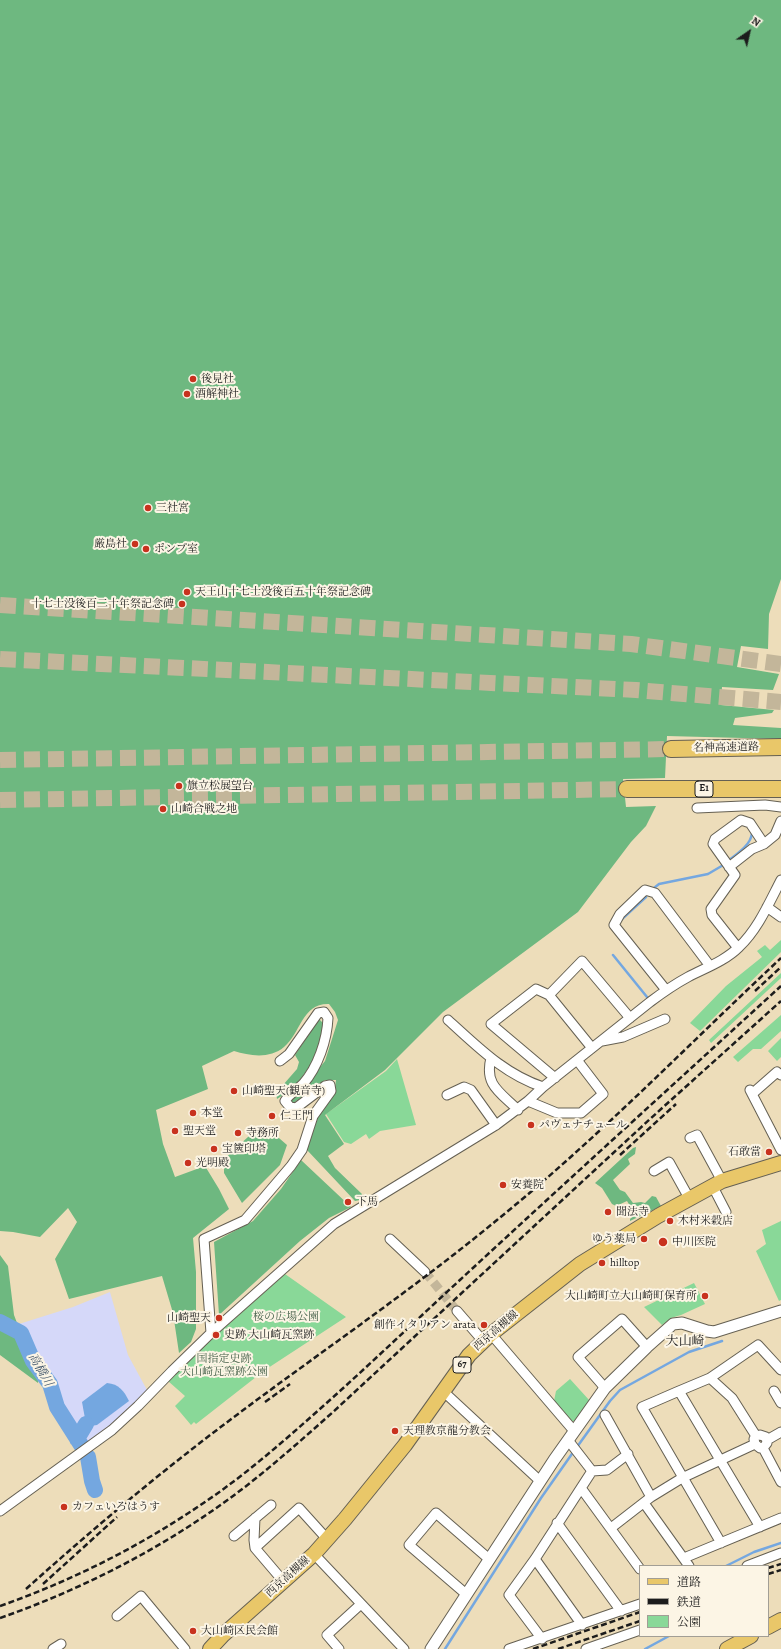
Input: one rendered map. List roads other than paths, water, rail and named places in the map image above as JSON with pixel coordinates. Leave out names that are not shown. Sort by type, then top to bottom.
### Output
[{"type":"highway","name":"名神高速道路","points":[[671,749],[781,747]]},
{"type":"highway","name":"E1","points":[[627,789],[781,789]]},
{"type":"main road","name":"西京高槻線","points":[[216,1647],[223,1635],[314,1554],[376,1483],[444,1392],[469,1355],[487,1338],[541,1293],[580,1264],[689,1198],[717,1183],[781,1163]]},
{"type":"main road","points":[[769,1626],[781,1620]]},
{"type":"main road","points":[[727,1649],[749,1637]]},
{"type":"street","points":[[697,808],[765,805],[781,807]]},
{"type":"street","points":[[738,948],[712,915],[711,909],[735,875],[714,844],[715,839],[741,820],[750,823],[764,844]]},
{"type":"street","points":[[729,867],[752,849],[764,844],[775,835],[781,821]]},
{"type":"street","points":[[0,1511],[112,1430],[138,1406],[210,1333],[334,1224],[518,1110],[543,1087],[666,990],[710,966],[738,948],[752,931],[781,880]]},
{"type":"street","points":[[666,990],[614,925],[620,914],[645,890],[655,893],[710,966]]},
{"type":"street","points":[[767,906],[781,917]]},
{"type":"street","points":[[549,995],[582,961],[630,1018]]},
{"type":"street","points":[[555,1078],[491,1024],[536,989],[549,995],[592,1048]]},
{"type":"street","points":[[210,1333],[204,1239],[245,1220],[291,1166],[302,1150],[313,1116],[331,1091],[330,1085],[325,1086],[296,1108],[290,1107],[285,1101],[303,1083],[318,1060],[328,1028],[328,1018],[324,1012],[318,1012],[289,1054],[280,1061]]},
{"type":"street","points":[[601,1041],[623,1037],[664,1019]]},
{"type":"street","points":[[448,1020],[490,1058],[510,1073],[543,1087]]},
{"type":"street","points":[[490,1058],[488,1069],[489,1079],[518,1110]]},
{"type":"street","points":[[528,1101],[557,1113],[581,1113],[603,1094],[577,1060]]},
{"type":"street","points":[[781,1075],[777,1072],[751,1092],[781,1150]]},
{"type":"street","points":[[446,1096],[464,1087],[471,1090],[496,1125]]},
{"type":"street","points":[[690,1138],[697,1135],[717,1183],[726,1212]]},
{"type":"street","points":[[654,1171],[669,1162],[689,1198]]},
{"type":"street","points":[[390,1239],[425,1272]]},
{"type":"street","points":[[457,1311],[487,1338],[573,1442],[592,1471]]},
{"type":"street","points":[[431,1649],[540,1481],[573,1442],[605,1388],[647,1347],[669,1327],[677,1323],[714,1332],[781,1311]]},
{"type":"street","points":[[605,1388],[578,1357],[622,1319],[647,1347]]},
{"type":"street","points":[[721,1543],[642,1407],[710,1378],[758,1345],[781,1370]]},
{"type":"street","points":[[710,1378],[732,1398],[760,1442],[781,1482]]},
{"type":"street","points":[[774,1391],[781,1403]]},
{"type":"street","points":[[444,1392],[540,1481]]},
{"type":"street","points":[[679,1392],[760,1527]]},
{"type":"street","points":[[605,1415],[651,1497]]},
{"type":"street","points":[[611,1528],[644,1504],[651,1497],[682,1478],[781,1432]]},
{"type":"street","points":[[592,1471],[607,1470],[628,1454]]},
{"type":"street","points":[[542,1639],[509,1595],[535,1559],[592,1471]]},
{"type":"street","points":[[581,1488],[639,1567]]},
{"type":"street","points":[[644,1504],[687,1562],[721,1543],[781,1518]]},
{"type":"street","points":[[234,1536],[272,1505]]},
{"type":"street","points":[[255,1548],[299,1508],[327,1539]]},
{"type":"street","points":[[466,1594],[409,1545],[436,1513],[489,1559]]},
{"type":"street","points":[[255,1518],[255,1548],[284,1582]]},
{"type":"street","points":[[557,1523],[621,1611]]},
{"type":"street","points":[[750,1565],[781,1553]]},
{"type":"street","points":[[314,1554],[404,1649]]},
{"type":"street","points":[[535,1559],[582,1625]]},
{"type":"street","points":[[117,1616],[141,1596],[185,1649]]},
{"type":"street","points":[[339,1649],[327,1635],[362,1604]]},
{"type":"street","points":[[509,1649],[542,1639],[639,1604]]},
{"type":"street","points":[[586,1649],[639,1630]]},
{"type":"water","points":[[107,1383],[118,1386],[129,1401],[97,1425],[91,1426],[86,1424],[82,1402]]},
{"type":"waterway","points":[[728,861],[746,845],[752,833]]},
{"type":"waterway","points":[[654,888],[659,884],[708,874],[725,864]]},
{"type":"waterway","points":[[622,919],[646,897]]},
{"type":"waterway","points":[[613,955],[647,997]]},
{"type":"waterway","name":"高橋川","points":[[0,1322],[21,1333],[33,1361],[50,1384],[57,1407],[83,1448]]},
{"type":"waterway","points":[[577,1447],[610,1401],[620,1390],[689,1352],[722,1341]]},
{"type":"waterway","points":[[77,1439],[86,1424]]},
{"type":"waterway","points":[[445,1649],[541,1498],[574,1451]]},
{"type":"waterway","name":"高橋川","points":[[88,1457],[95,1490]]},
{"type":"waterway","points":[[728,1565],[754,1552],[781,1543]]},
{"type":"waterway","points":[[645,1649],[667,1637]]},
{"type":"tunnel","points":[[0,605],[631,644],[781,664]]},
{"type":"tunnel","points":[[0,659],[636,690],[781,702]]},
{"type":"tunnel","points":[[0,760],[671,749]]},
{"type":"tunnel","points":[[0,800],[627,789]]},
{"type":"tunnel","points":[[425,1272],[457,1311]]},
{"type":"railway","points":[[26,1589],[138,1492],[216,1430],[378,1312],[497,1220],[606,1125],[781,958]]},
{"type":"railway","points":[[755,991],[781,967]]},
{"type":"railway","points":[[0,1606],[53,1586],[129,1549],[178,1520],[245,1473],[350,1382],[781,986]]},
{"type":"railway","points":[[0,1618],[66,1592],[131,1561],[192,1524],[250,1483],[333,1412],[650,1119],[781,1001]]},
{"type":"railway","points":[[620,1155],[676,1104]]},
{"type":"railway","points":[[265,1402],[290,1384]]},
{"type":"railway","points":[[43,1584],[117,1517]]},
{"type":"railway","points":[[769,1568],[781,1564]]},
{"type":"railway","points":[[769,1574],[781,1570]]},
{"type":"railway","points":[[533,1649],[639,1612]]},
{"type":"railway","points":[[558,1649],[639,1621]]},
{"type":"place","name":"後見社","points":[[193,379]]},
{"type":"place","name":"酒解神社","points":[[187,394]]},
{"type":"place","name":"三社宮","points":[[148,508]]},
{"type":"place","name":"厳島社","points":[[135,544]]},
{"type":"place","name":"ポンプ室","points":[[146,549]]},
{"type":"place","name":"天王山十七士没後百五十年祭記念碑","points":[[187,592]]},
{"type":"place","name":"十七士没後百二十年祭記念碑","points":[[182,604]]},
{"type":"place","name":"旗立松展望台","points":[[179,786]]},
{"type":"place","name":"山崎合戦之地","points":[[163,809]]},
{"type":"place","name":"山崎聖天(観音寺)","points":[[234,1091]]},
{"type":"place","name":"本堂","points":[[193,1113]]},
{"type":"place","name":"仁王門","points":[[272,1116]]},
{"type":"place","name":"パヴェナチュール","points":[[531,1125]]},
{"type":"place","name":"聖天堂","points":[[175,1131]]},
{"type":"place","name":"寺務所","points":[[238,1133]]},
{"type":"place","name":"宝篋印塔","points":[[214,1149]]},
{"type":"place","name":"石敢當","points":[[769,1152]]},
{"type":"place","name":"光明殿","points":[[188,1163]]},
{"type":"place","name":"安養院","points":[[503,1185]]},
{"type":"place","name":"下馬","points":[[348,1202]]},
{"type":"place","name":"聞法寺","points":[[608,1212]]},
{"type":"place","name":"木村米穀店","points":[[670,1221]]},
{"type":"place","name":"ゆう薬局","points":[[644,1239]]},
{"type":"place","name":"中川医院","points":[[663,1242]]},
{"type":"place","name":"hilltop","points":[[602,1263]]},
{"type":"place","name":"大山崎町立大山崎町保育所","points":[[705,1296]]},
{"type":"place","name":"山崎聖天","points":[[219,1318]]},
{"type":"place","name":"創作イタリアン arata","points":[[484,1325]]},
{"type":"place","name":"史跡 大山崎瓦窯跡","points":[[216,1335]]},
{"type":"place","name":"天理教京龍分教会","points":[[395,1431]]},
{"type":"place","name":"カフェいろはうす","points":[[64,1507]]},
{"type":"place","name":"大山崎区民会館","points":[[193,1631]]},
{"type":"district","name":"大山崎","points":[[685,1342]]},
{"type":"park label","name":"桜の広場公園","points":[[286,1317]]},
{"type":"park label","name":"国指定史跡 大山崎瓦窯跡公園","points":[[224,1365]]}]
